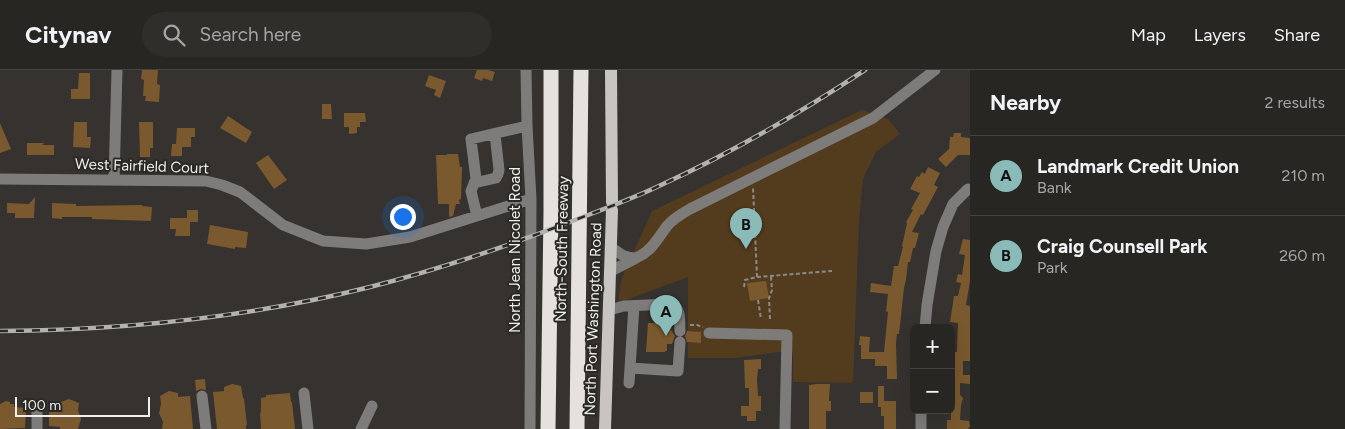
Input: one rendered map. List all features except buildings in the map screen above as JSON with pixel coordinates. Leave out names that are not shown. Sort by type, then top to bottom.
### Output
[{"type":"highway","name":"North-South Freeway","points":[[548,429],[551,212],[550,70]]},
{"type":"highway","name":"North-South Freeway","points":[[577,429],[581,70]]},
{"type":"main road","name":"North Port Washington Road","points":[[606,429],[612,248],[610,70]]},
{"type":"street","points":[[114,180],[117,70]]},
{"type":"street","name":"North Jean Nicolet Road","points":[[526,70],[531,199],[530,429]]},
{"type":"street","points":[[611,271],[645,253],[680,215],[873,118],[935,70]]},
{"type":"street","points":[[478,216],[471,191],[476,179],[471,139],[527,126]]},
{"type":"street","points":[[474,183],[496,178],[500,170],[495,134]]},
{"type":"street","name":"West Fairfield Court","points":[[0,179],[206,181],[240,192],[283,225],[322,241],[366,244],[410,237],[531,199]]},
{"type":"street","points":[[925,324],[936,251],[943,226],[953,204],[968,188]]},
{"type":"street","points":[[612,248],[623,256],[636,258]]},
{"type":"street","points":[[609,310],[624,306],[666,303],[679,309],[678,371],[630,368]]},
{"type":"street","points":[[629,382],[634,306]]},
{"type":"street","points":[[709,333],[787,335],[785,429]]},
{"type":"street","points":[[304,393],[308,429]]},
{"type":"street","points":[[202,396],[206,429]]},
{"type":"street","points":[[361,429],[372,406]]},
{"type":"street","points":[[37,429],[38,409]]},
{"type":"street","points":[[921,414],[921,429]]},
{"type":"path","points":[[752,178],[757,277]]},
{"type":"path","points":[[744,287],[745,280],[757,277],[832,270]]},
{"type":"path","points":[[770,319],[771,276]]},
{"type":"path","points":[[758,300],[761,319]]},
{"type":"path","points":[[680,336],[686,326],[697,325],[705,328],[709,333]]},
{"type":"shaded area","points":[[862,110],[888,119],[900,134],[876,152],[863,179],[859,220],[853,383],[793,382],[793,352],[778,352],[735,358],[688,358],[688,277],[618,303],[621,280],[652,211]]},
{"type":"railway","points":[[0,331],[139,325],[233,314],[325,297],[420,273],[518,241],[614,205],[687,173],[765,132],[865,70]]},
{"type":"place","name":"Craig Counsell Park","points":[[746,249]]},
{"type":"place","name":"Landmark Credit Union","points":[[666,336]]}]
